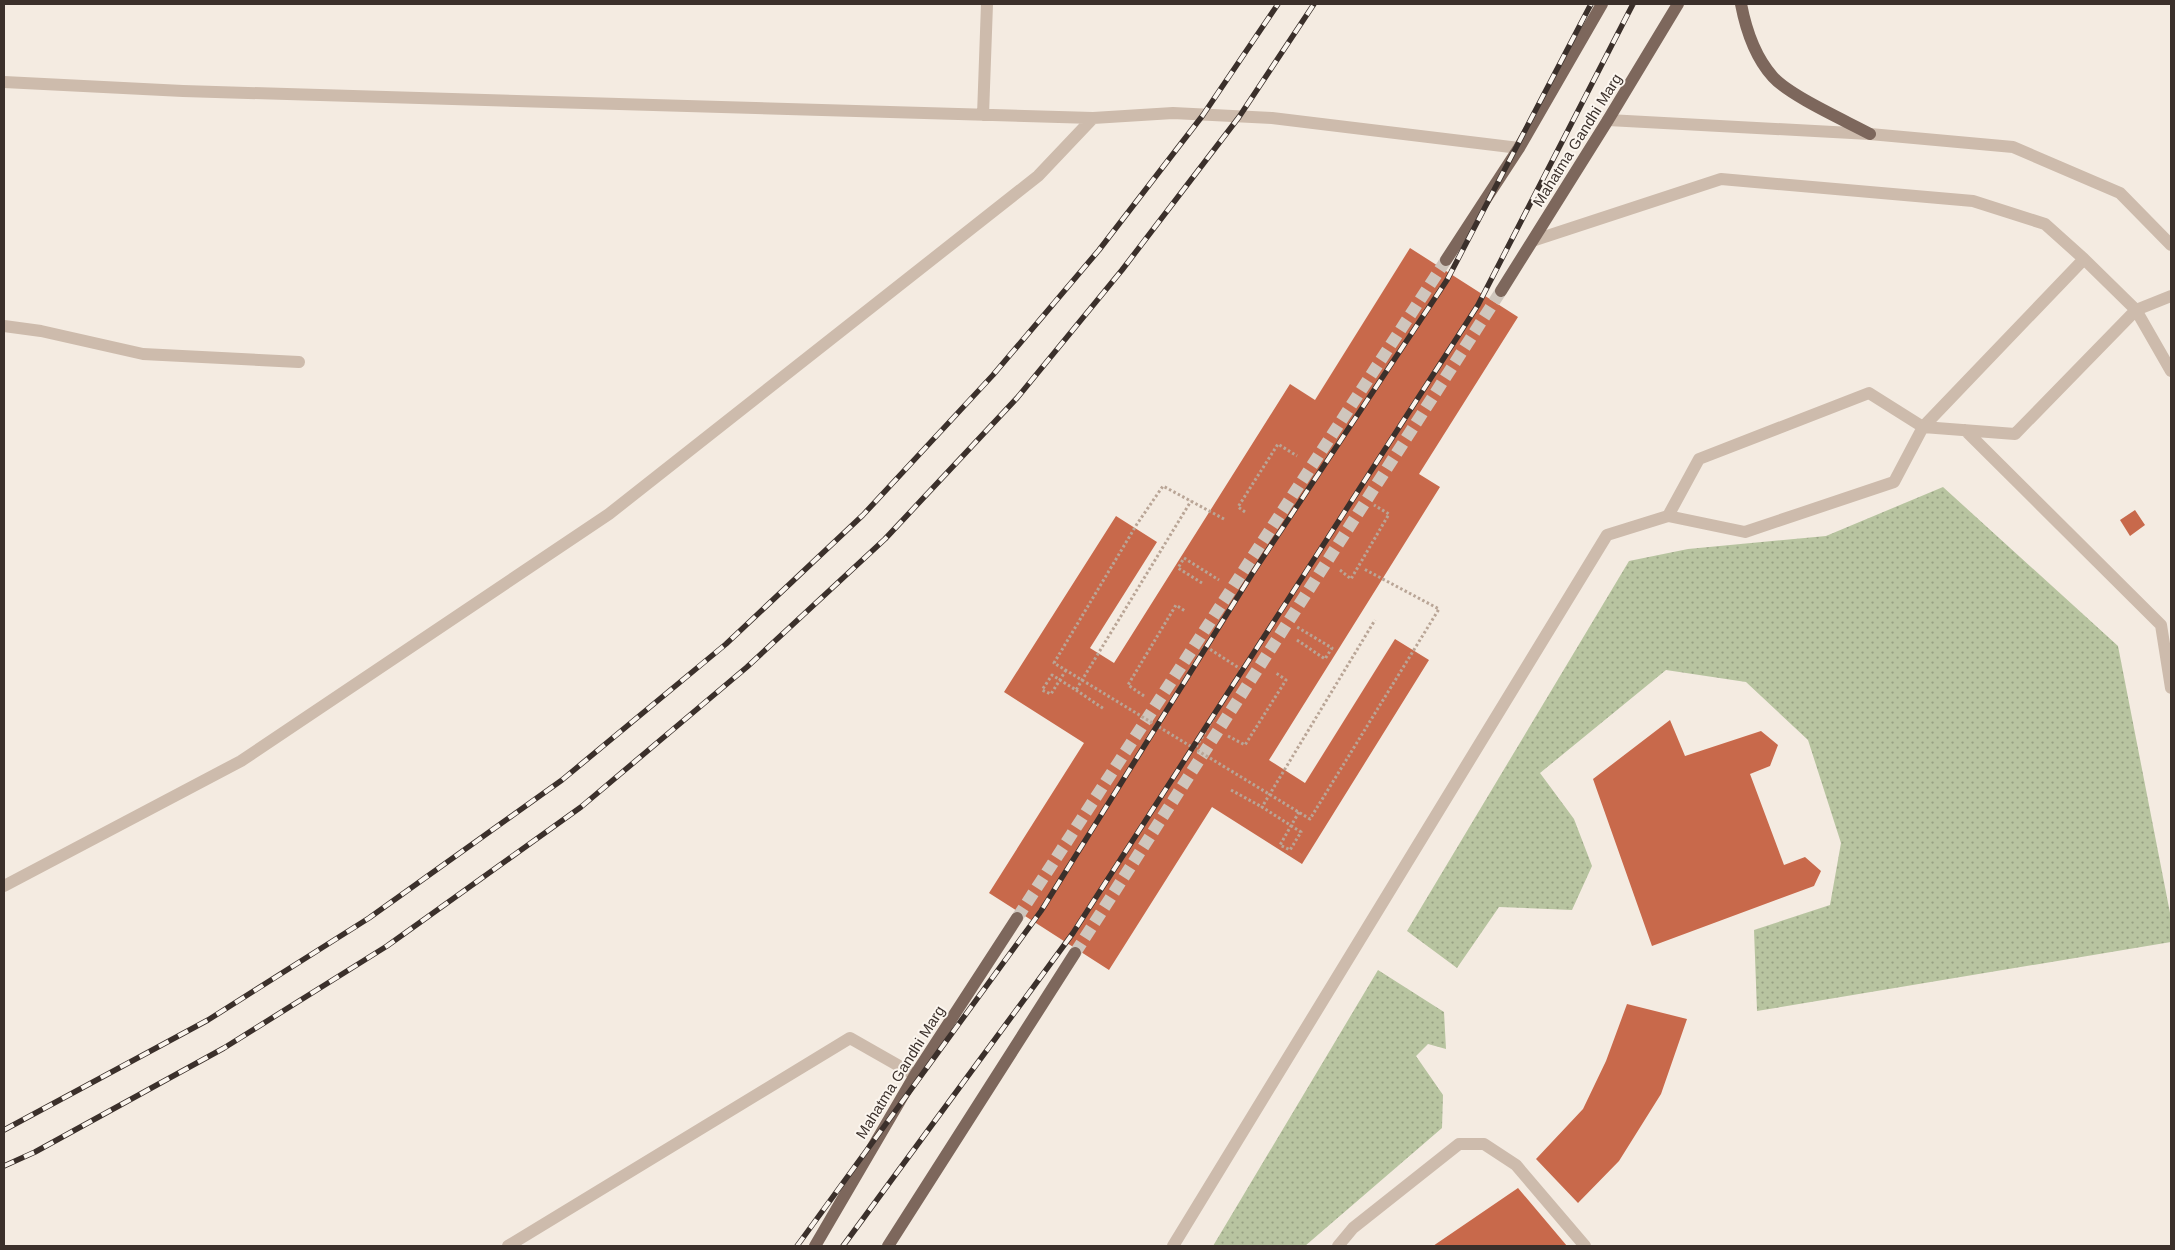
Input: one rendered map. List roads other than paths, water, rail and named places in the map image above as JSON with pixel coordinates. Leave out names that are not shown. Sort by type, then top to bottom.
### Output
[{"type":"main road","points":[[1446,260],[1519,148],[1602,4]]},
{"type":"main road","name":"Mahatma Gandhi Marg","points":[[1501,292],[1678,4]]},
{"type":"main road","points":[[1741,4],[1746,26],[1757,55],[1774,78],[1790,91],[1870,134]]},
{"type":"main road","name":"Mahatma Gandhi Marg","points":[[815,1246],[915,1076],[1017,918]]},
{"type":"main road","points":[[888,1246],[1075,953]]},
{"type":"street","points":[[983,115],[987,4]]},
{"type":"street","points":[[4,82],[193,92],[1093,118],[1173,113],[1272,118],[1519,148]]},
{"type":"street","points":[[4,886],[241,761],[609,514],[1038,176],[1093,118]]},
{"type":"street","points":[[1608,120],[1870,134],[2013,147],[2120,193],[2171,246]]},
{"type":"street","points":[[1534,240],[1721,179],[1973,201],[2045,224],[2136,310],[2171,371]]},
{"type":"street","points":[[1173,1246],[1607,535],[1668,516],[1745,532],[1894,482],[1924,427],[2084,259]]},
{"type":"street","points":[[1668,516],[1699,459],[1869,393],[1924,427],[2015,434],[2136,310],[2171,296]]},
{"type":"street","points":[[4,326],[41,331],[143,354],[299,362]]},
{"type":"street","points":[[1965,430],[2161,625],[2171,688]]},
{"type":"street","points":[[508,1246],[850,1038],[915,1076]]},
{"type":"street","points":[[1338,1246],[1353,1228],[1460,1144],[1484,1144],[1516,1166],[1585,1246]]},
{"type":"tunnel","points":[[1017,918],[1446,260]]},
{"type":"tunnel","points":[[1075,953],[1501,291]]},
{"type":"railway","points":[[4,1130],[208,1020],[369,918],[562,780],[726,644],[863,515],[993,375],[1099,250],[1203,115],[1278,4]]},
{"type":"railway","points":[[4,1166],[35,1152],[224,1048],[387,946],[581,807],[747,667],[885,539],[1017,398],[1122,270],[1239,117],[1314,4]]},
{"type":"railway","points":[[797,1246],[1041,911],[1252,574],[1447,280],[1591,4]]},
{"type":"railway","points":[[843,1246],[1073,933],[1478,305],[1633,4]]}]
